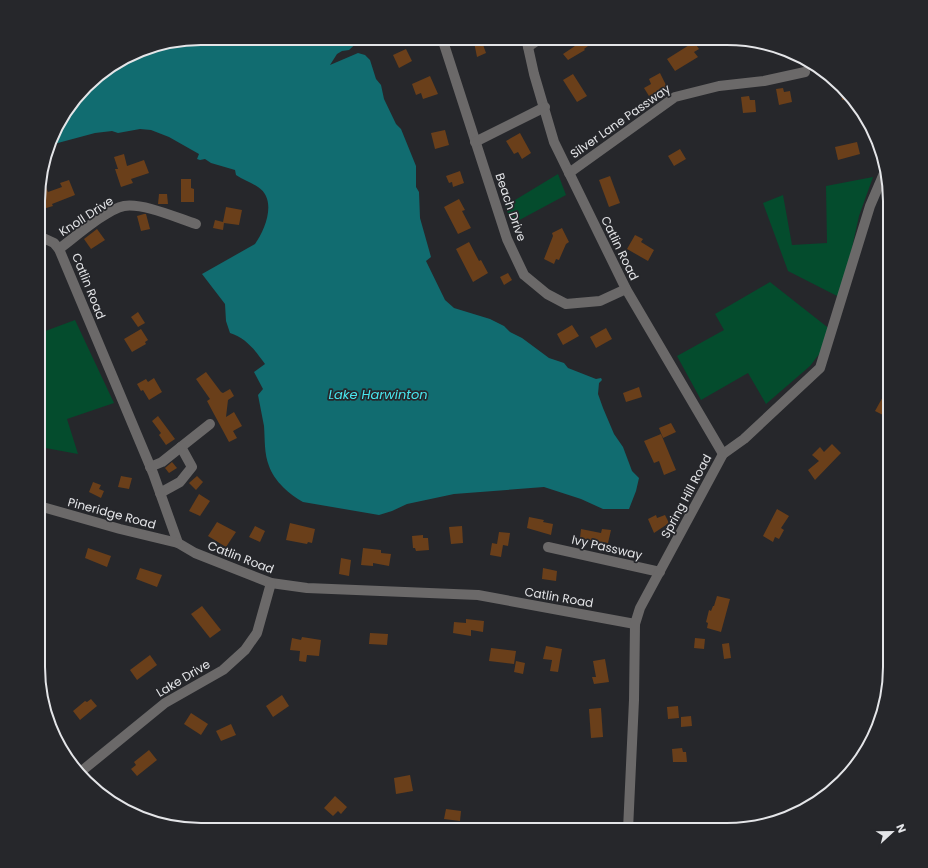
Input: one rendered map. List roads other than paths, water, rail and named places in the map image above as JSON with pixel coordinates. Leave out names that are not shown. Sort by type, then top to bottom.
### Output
[{"type":"street","name":"Beach Drive","points":[[444,45],[507,239],[524,275],[547,294],[566,304],[600,301],[626,289]]},
{"type":"street","name":"Catlin Road","points":[[528,45],[554,142],[626,289],[723,454]]},
{"type":"street","name":"Silver Lane Passway","points":[[569,173],[674,97],[719,86],[764,81],[805,72]]},
{"type":"street","points":[[475,142],[545,107]]},
{"type":"street","name":"Spring Hill Road","points":[[628,823],[634,700],[635,624],[640,608],[723,454],[744,439],[820,368],[870,206],[882,179]]},
{"type":"street","name":"Knoll Drive","points":[[60,249],[111,212],[124,206],[141,207],[196,224]]},
{"type":"street","name":"Catlin Road","points":[[45,239],[54,243],[60,249],[150,467],[178,543],[195,553],[271,583],[307,588],[478,595],[635,624]]},
{"type":"street","points":[[150,467],[162,462],[210,424]]},
{"type":"street","points":[[160,493],[180,482],[192,467],[181,447]]},
{"type":"street","name":"Pineridge Road","points":[[45,508],[120,529],[178,543]]},
{"type":"street","name":"Ivy Passway","points":[[548,547],[660,572]]},
{"type":"street","name":"Lake Drive","points":[[84,769],[165,703],[223,670],[245,650],[257,633],[271,583]]},
{"type":"water","name":"Lake Harwinton","points":[[190,45],[354,45],[349,50],[342,51],[337,54],[330,65],[358,53],[365,55],[370,60],[376,79],[381,85],[384,99],[396,124],[401,129],[416,166],[416,187],[419,192],[420,218],[431,257],[426,261],[445,300],[454,308],[490,319],[504,326],[510,332],[522,338],[549,358],[564,363],[568,368],[596,379],[601,378],[602,380],[599,383],[598,394],[603,408],[614,434],[623,447],[632,471],[639,478],[629,509],[603,509],[581,499],[544,487],[454,494],[407,504],[379,515],[303,502],[293,496],[271,472],[266,457],[264,426],[258,395],[263,389],[254,372],[265,364],[254,349],[245,341],[230,333],[226,321],[225,304],[202,274],[255,244],[263,230],[268,214],[267,199],[264,192],[255,185],[236,175],[235,170],[211,163],[205,159],[197,159],[199,154],[169,137],[151,130],[140,129],[118,133],[112,131],[95,133],[56,143],[71,114],[98,84],[114,71],[151,53]]}]
